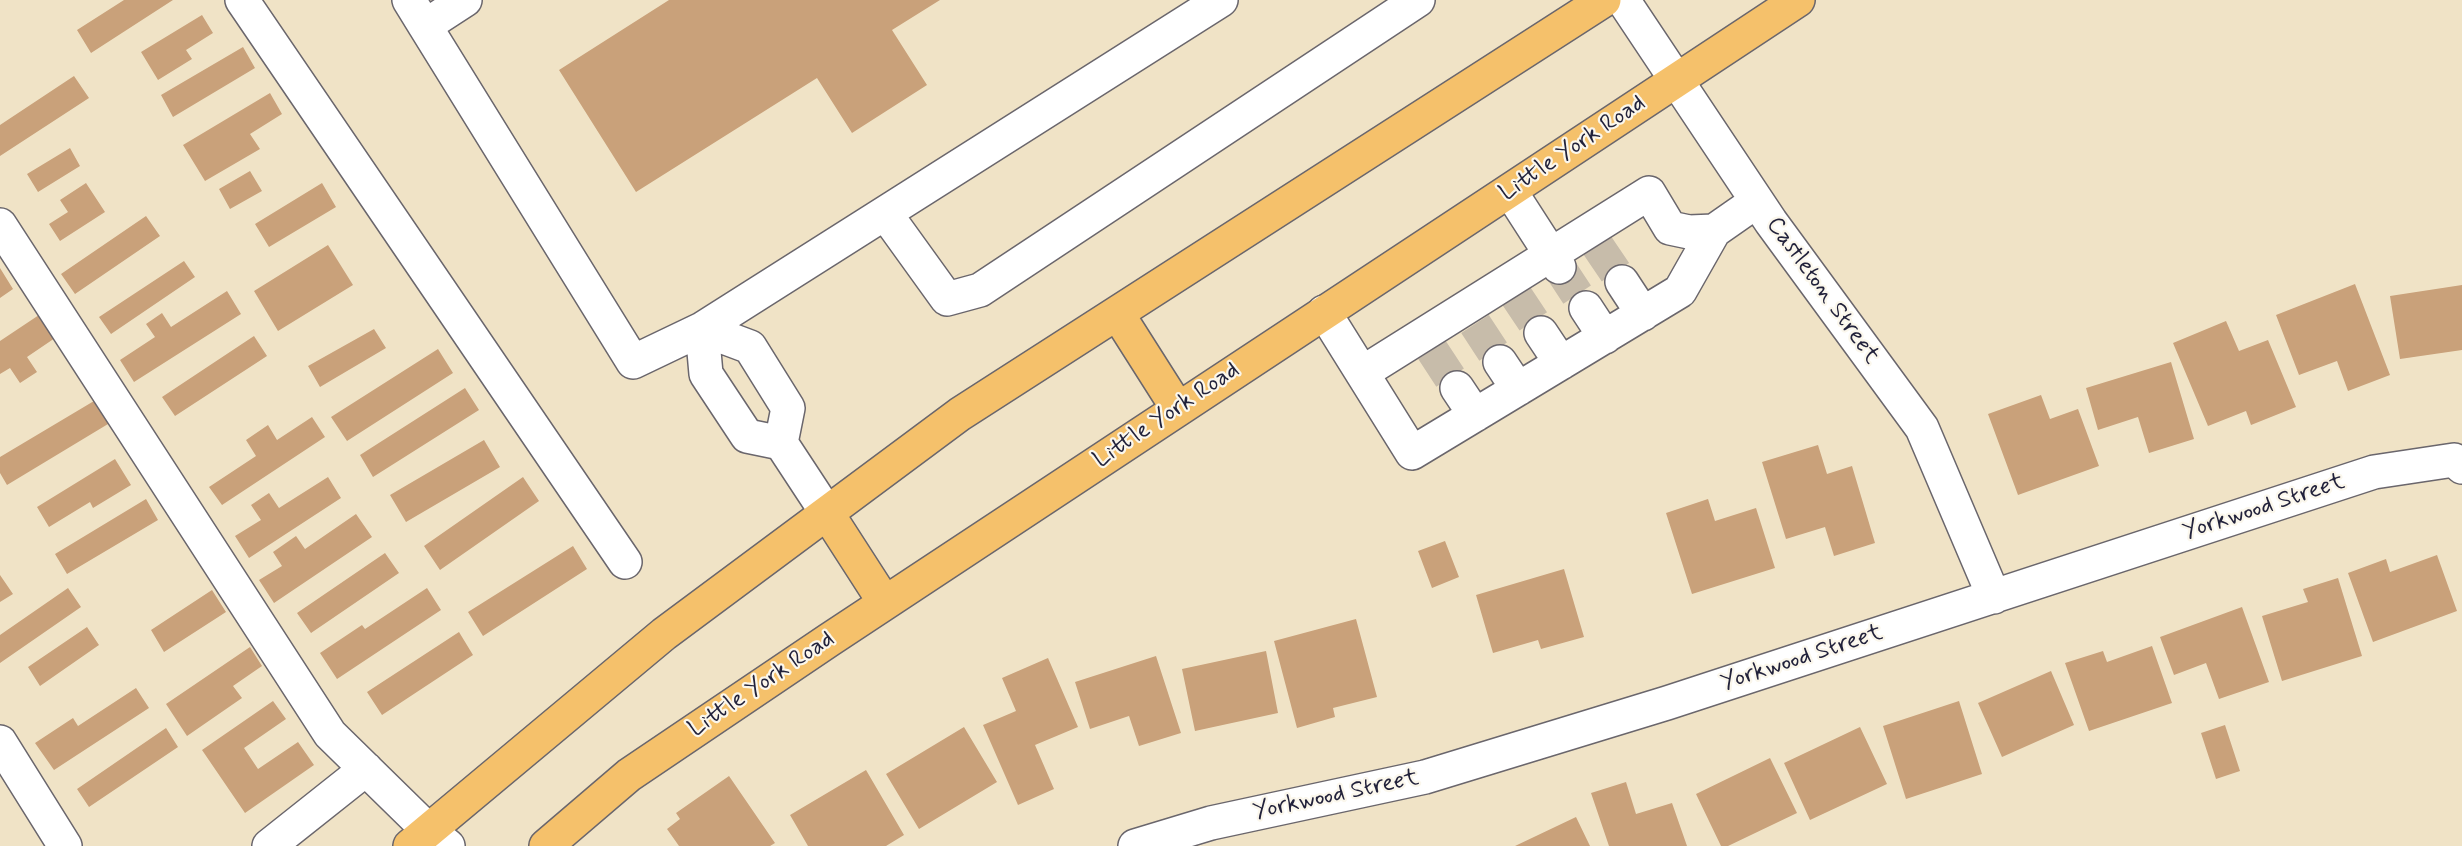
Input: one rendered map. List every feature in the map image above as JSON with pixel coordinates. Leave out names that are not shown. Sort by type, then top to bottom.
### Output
[{"type":"main road","points":[[428,840],[664,634],[960,414],[1604,0]]},
{"type":"main road","name":"Little York Road","points":[[546,846],[629,775],[885,603],[1798,0]]},
{"type":"main road","points":[[1117,313],[1178,409]]},
{"type":"main road","points":[[827,513],[885,603]]},
{"type":"street","points":[[242,0],[625,562]]},
{"type":"street","points":[[465,0],[417,13],[633,362],[702,329],[1221,0]]},
{"type":"street","points":[[885,213],[947,299],[980,290],[1418,0]]},
{"type":"street","name":"Castleton Street","points":[[1623,0],[1757,201],[1922,428],[1994,597]]},
{"type":"street","points":[[1510,191],[1555,260]]},
{"type":"street","points":[[1362,373],[1427,342],[1470,316],[1592,238],[1649,193],[1670,228],[1689,232],[1714,231]]},
{"type":"street","points":[[1324,312],[1412,453],[1680,291],[1714,231],[1757,201]]},
{"type":"street","points":[[0,225],[330,734],[366,769],[428,840]]},
{"type":"street","points":[[1622,282],[1643,314]]},
{"type":"street","points":[[1586,308],[1605,337]]},
{"type":"street","points":[[702,329],[706,374],[747,436],[781,443]]},
{"type":"street","points":[[702,329],[750,347],[788,408],[781,443],[827,513]]},
{"type":"street","points":[[1541,333],[1561,363]]},
{"type":"street","points":[[1500,362],[1518,389]]},
{"type":"street","points":[[1457,388],[1475,415]]},
{"type":"street","name":"Yorkwood Street","points":[[1135,846],[1211,823],[1425,777],[1667,703],[2374,472],[2454,460],[2462,467]]},
{"type":"street","points":[[0,742],[65,846]]},
{"type":"street","points":[[269,846],[366,769]]},
{"type":"building","points":[[124,0],[173,0],[91,53],[77,30]]},
{"type":"building","points":[[669,0],[940,0],[892,30],[927,85],[852,133],[817,78],[636,192],[559,70]]},
{"type":"building","points":[[202,15],[213,33],[186,50],[192,59],[158,80],[141,52]]},
{"type":"building","points":[[243,47],[255,68],[173,117],[161,95]]},
{"type":"building","points":[[74,76],[89,98],[0,156],[0,125]]},
{"type":"building","points":[[270,93],[282,114],[250,134],[260,149],[205,181],[183,145]]},
{"type":"building","points":[[70,148],[80,166],[38,192],[27,174]]},
{"type":"building","points":[[250,171],[262,191],[230,209],[219,189]]},
{"type":"building","points":[[86,183],[105,212],[60,241],[49,224],[68,212],[60,200]]},
{"type":"building","points":[[322,183],[336,207],[269,247],[255,224]]},
{"type":"building","points":[[146,216],[160,236],[75,294],[61,274]]},
{"type":"building","points":[[328,245],[353,285],[278,331],[254,291]]},
{"type":"building","points":[[184,261],[195,277],[111,334],[99,317]]},
{"type":"building","points":[[0,268],[13,289],[0,298]]},
{"type":"building","points":[[2355,284],[2390,375],[2348,391],[2337,361],[2299,375],[2276,315]]},
{"type":"building","points":[[2462,285],[2462,350],[2400,359],[2390,296]]},
{"type":"building","points":[[227,291],[241,314],[134,382],[120,360],[155,337],[146,324],[162,313],[171,327]]},
{"type":"building","points":[[39,315],[55,338],[27,357],[37,372],[20,383],[10,368],[0,374],[0,341]]},
{"type":"building","points":[[2226,321],[2239,351],[2268,340],[2296,407],[2251,425],[2246,411],[2208,426],[2173,343]]},
{"type":"building","points":[[374,329],[386,348],[320,387],[308,366]]},
{"type":"building","points":[[254,336],[267,356],[175,416],[162,397]]},
{"type":"building","points":[[438,349],[453,373],[347,441],[331,417]]},
{"type":"building","points":[[2171,362],[2194,439],[2149,453],[2138,417],[2098,430],[2086,388]]},
{"type":"building","points":[[465,388],[479,410],[373,477],[360,455]]},
{"type":"building","points":[[2041,395],[2050,419],[2078,409],[2099,466],[2018,495],[1988,414]]},
{"type":"building","points":[[99,398],[113,421],[7,485],[0,473],[0,457]]},
{"type":"building","points":[[312,417],[325,437],[222,505],[209,487],[256,456],[246,440],[268,425],[277,440]]},
{"type":"building","points":[[484,440],[500,467],[406,522],[390,495]]},
{"type":"building","points":[[1818,445],[1827,474],[1852,466],[1875,543],[1834,556],[1825,527],[1786,539],[1762,462]]},
{"type":"building","points":[[115,459],[131,485],[93,508],[90,502],[49,527],[37,507]]},
{"type":"building","points":[[328,477],[341,498],[249,558],[235,536],[261,520],[251,505],[269,493],[279,508]]},
{"type":"building","points":[[523,477],[539,501],[440,570],[424,546]]},
{"type":"building","points":[[146,499],[158,520],[67,574],[55,554]]},
{"type":"building","points":[[1708,499],[1715,521],[1756,508],[1775,568],[1692,594],[1666,513]]},
{"type":"building","points":[[356,514],[372,537],[274,603],[259,580],[282,566],[273,552],[296,536],[305,549]]},
{"type":"building","points":[[1445,541],[1459,577],[1432,588],[1418,551]]},
{"type":"building","points":[[573,546],[587,569],[483,636],[468,612]]},
{"type":"building","points":[[385,553],[399,573],[311,633],[297,613]]},
{"type":"building","points":[[2437,555],[2457,611],[2373,642],[2348,573],[2386,559],[2390,572]]},
{"type":"building","points":[[1564,569],[1584,637],[1541,649],[1538,640],[1493,653],[1476,595]]},
{"type":"building","points":[[0,575],[13,594],[0,602]]},
{"type":"building","points":[[2338,578],[2362,656],[2282,681],[2262,616],[2308,602],[2303,589]]},
{"type":"building","points":[[68,588],[81,607],[0,663],[0,635]]},
{"type":"building","points":[[427,588],[441,610],[337,679],[320,653],[362,625],[365,629]]},
{"type":"building","points":[[212,590],[226,612],[164,652],[151,630]]},
{"type":"building","points":[[2242,607],[2269,682],[2219,699],[2206,663],[2174,675],[2160,637]]},
{"type":"building","points":[[1356,619],[1377,697],[1333,708],[1335,717],[1297,728],[1274,641]]},
{"type":"building","points":[[87,627],[99,645],[40,686],[28,667]]},
{"type":"building","points":[[459,632],[473,655],[382,715],[367,692]]},
{"type":"building","points":[[2152,646],[2172,703],[2089,731],[2065,663],[2103,651],[2107,662]]},
{"type":"building","points":[[250,647],[262,666],[233,686],[242,698],[187,736],[166,704]]},
{"type":"building","points":[[1266,651],[1278,713],[1195,731],[1182,669]]},
{"type":"building","points":[[1156,656],[1181,733],[1139,746],[1129,716],[1090,729],[1075,682]]},
{"type":"building","points":[[1048,658],[1078,727],[1035,745],[1054,789],[1018,805],[983,725],[1016,711],[1002,678]]},
{"type":"building","points":[[2051,671],[2074,725],[2002,757],[1978,703]]},
{"type":"building","points":[[136,688],[149,708],[54,770],[35,743],[73,718],[78,726]]},
{"type":"building","points":[[273,701],[286,719],[244,748],[258,769],[298,742],[314,765],[245,813],[202,750]]},
{"type":"building","points":[[1959,701],[1982,774],[1906,799],[1883,726]]},
{"type":"building","points":[[2225,725],[2240,771],[2216,779],[2201,733]]},
{"type":"building","points":[[964,727],[997,782],[919,829],[886,774]]},
{"type":"building","points":[[1860,727],[1887,784],[1810,820],[1784,763]]},
{"type":"building","points":[[166,728],[178,747],[89,807],[77,789]]},
{"type":"building","points":[[1770,758],[1797,813],[1728,846],[1721,846],[1696,794]]},
{"type":"building","points":[[866,770],[904,835],[886,846],[808,846],[790,815]]},
{"type":"building","points":[[729,776],[775,843],[770,846],[679,846],[667,829],[680,819],[676,813]]},
{"type":"building","points":[[1626,782],[1636,814],[1672,803],[1687,846],[1609,846],[1591,793]]},
{"type":"building","points":[[1576,817],[1590,846],[1515,846]]},
{"type":"tunnel","points":[[1597,245],[1622,282]]},
{"type":"tunnel","points":[[1559,267],[1586,308]]},
{"type":"tunnel","points":[[1515,294],[1541,333]]},
{"type":"tunnel","points":[[1475,324],[1500,362]]},
{"type":"tunnel","points":[[1432,350],[1457,388]]}]
